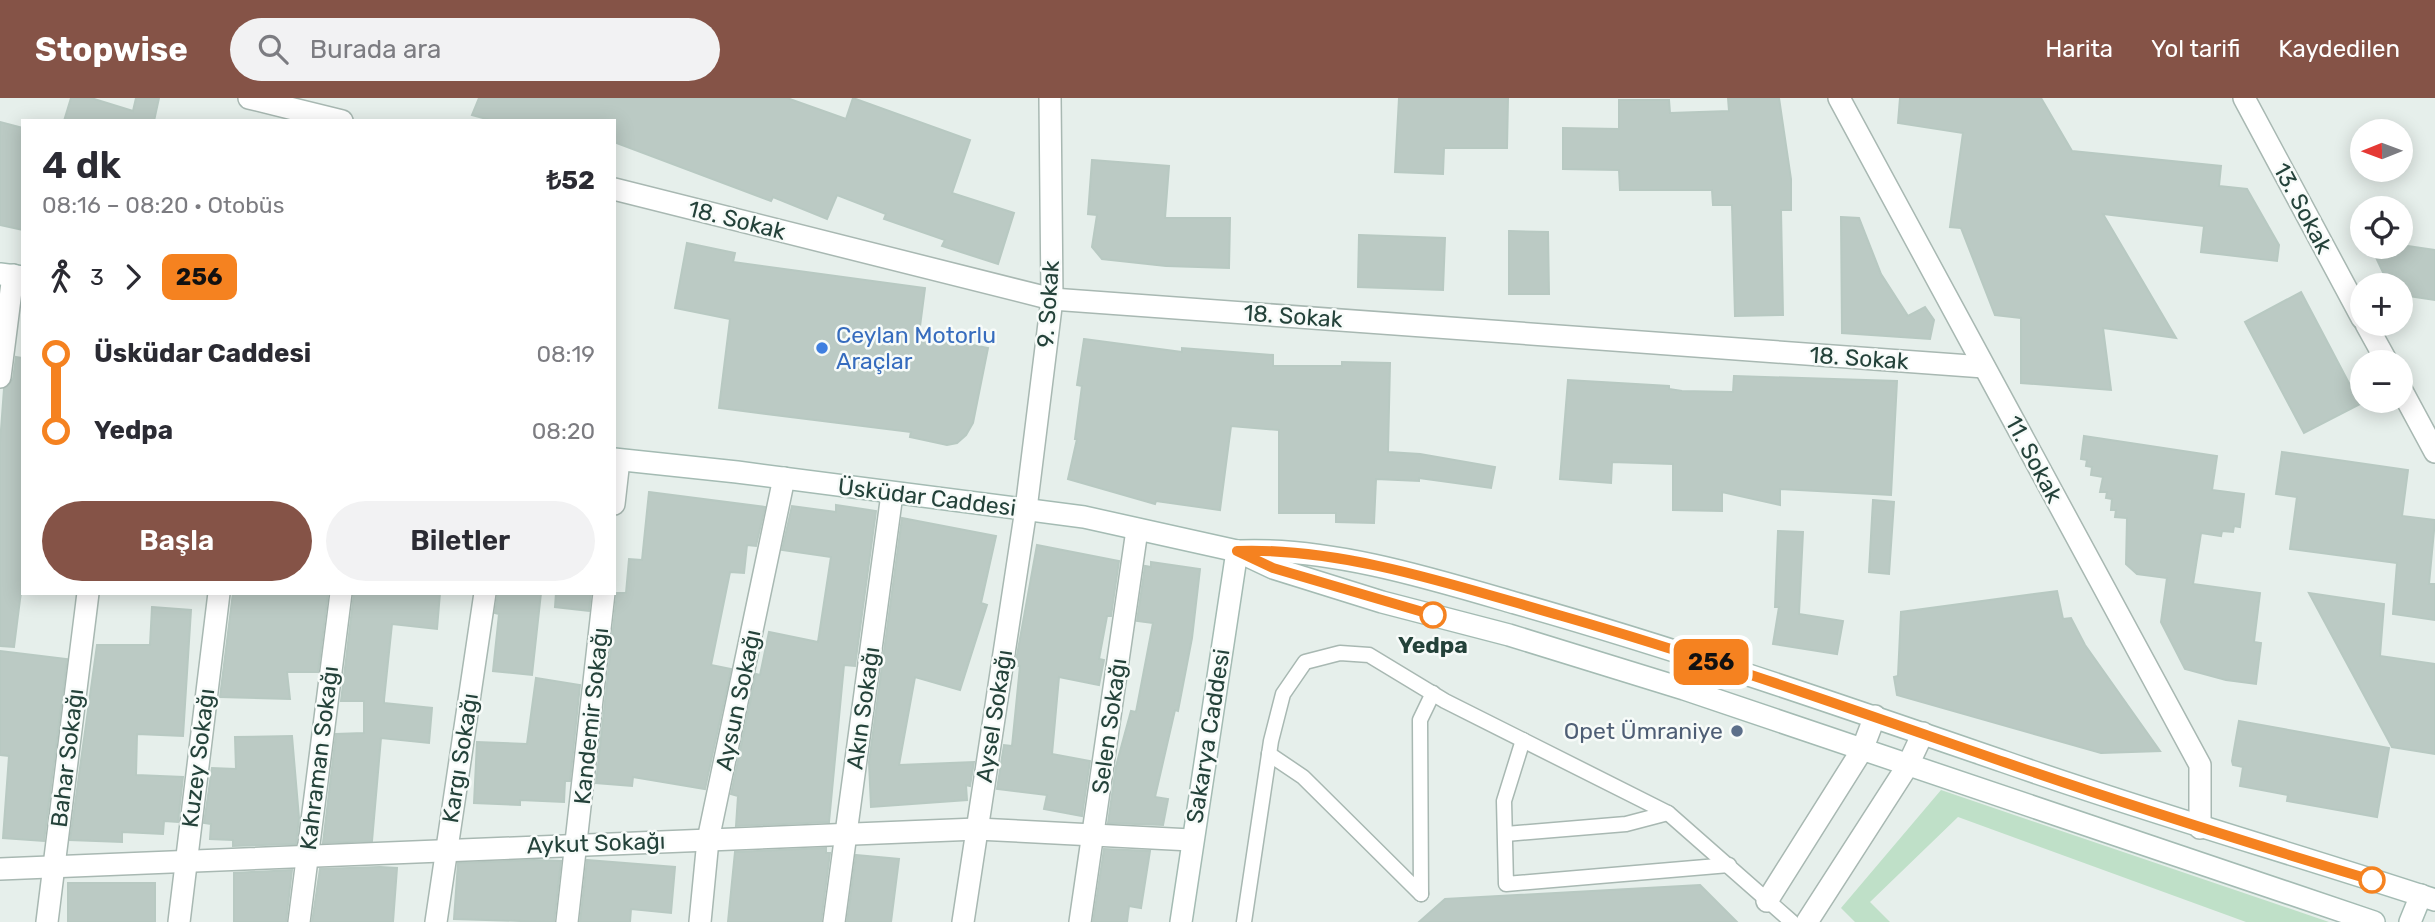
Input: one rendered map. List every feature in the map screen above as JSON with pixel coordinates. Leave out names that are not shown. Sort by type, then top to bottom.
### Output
[{"type":"street","points":[[249,98],[334,119]]},
{"type":"street","name":"9. Sokak","points":[[1026,509],[1052,299],[1050,98]]},
{"type":"street","name":"11. Sokak","points":[[1839,98],[2200,765],[2200,828]]},
{"type":"street","name":"13. Sokak","points":[[2244,98],[2350,296]]},
{"type":"street","name":"18. Sokak","points":[[616,190],[1052,299],[1984,367]]},
{"type":"street","points":[[0,377],[12,275]]},
{"type":"street","points":[[2413,411],[2435,452]]},
{"type":"street","name":"Üsküdar Caddesi","points":[[617,460],[784,478],[1084,517],[1237,551],[1273,568],[1382,602],[1534,643],[1908,765],[2374,922]]},
{"type":"street","name":"Aysun Sokağı","points":[[700,922],[708,840],[784,478]]},
{"type":"street","name":"Akın Sokağı","points":[[834,922],[892,494]]},
{"type":"street","name":"Aysel Sokağı","points":[[963,922],[1026,509]]},
{"type":"street","name":"Selen Sokağı","points":[[1080,922],[1137,530]]},
{"type":"street","name":"Üsküdar Caddesi","points":[[1237,551],[1271,549],[1405,572],[1617,632],[1875,716],[2200,828],[2428,897]]},
{"type":"street","name":"Sakarya Caddesi","points":[[1181,922],[1191,839],[1237,551]]},
{"type":"street","name":"Bahar Sokağı","points":[[47,922],[88,595]]},
{"type":"street","name":"Kuzey Sokağı","points":[[179,922],[219,595]]},
{"type":"street","name":"Kahraman Sokağı","points":[[299,922],[341,595]]},
{"type":"street","name":"Kargı Sokağı","points":[[436,922],[485,595]]},
{"type":"street","name":"Kandemir Sokağı","points":[[567,922],[604,595]]},
{"type":"street","points":[[1768,901],[1862,750],[1875,716]]},
{"type":"street","points":[[1807,922],[1908,765],[1923,733]]},
{"type":"street","name":"Aykut Sokağı","points":[[0,869],[577,843],[976,829],[1191,839]]},
{"type":"street","points":[[2410,922],[2428,897]]},
{"type":"lane","points":[[1244,922],[1269,754],[1283,694],[1305,662],[1340,653],[1369,655],[1433,693],[1668,813],[1792,922]]},
{"type":"lane","points":[[1269,754],[1303,777],[1421,894],[1420,720],[1433,693]]},
{"type":"lane","points":[[1522,740],[1504,801],[1506,884],[1728,865]]},
{"type":"lane","points":[[1506,834],[1626,824],[1668,813]]},
{"type":"green space","points":[[1941,790],[2329,922],[2246,922],[1958,817],[1870,902],[1890,922],[1855,922],[1841,908]]},
{"type":"building","points":[[71,98],[91,98],[133,111],[136,98],[159,98],[154,119],[65,119]]},
{"type":"building","points":[[479,98],[787,98],[846,119],[853,98],[970,140],[952,193],[1014,213],[998,264],[942,246],[945,240],[884,219],[886,214],[837,195],[827,219],[773,197],[771,201],[616,143],[616,119],[487,119],[472,115]]},
{"type":"building","points":[[1399,98],[1508,98],[1507,148],[1444,148],[1443,174],[1395,172]]},
{"type":"building","points":[[1728,98],[1779,98],[1791,179],[1791,210],[1781,210],[1783,315],[1735,316],[1732,205],[1713,205],[1712,190],[1620,190],[1619,170],[1563,169],[1563,128],[1619,129],[1619,100],[1669,100],[1670,113],[1729,111]]},
{"type":"building","points":[[1900,98],[2041,98],[2072,151],[2221,166],[2219,186],[2247,189],[2279,245],[2277,261],[2201,252],[2204,226],[2103,214],[2176,338],[2103,328],[2111,390],[2021,383],[2021,318],[1995,315],[1961,228],[1950,227],[1963,133],[1898,123]]},
{"type":"building","points":[[0,122],[21,127],[21,230],[0,225]]},
{"type":"building","points":[[1092,160],[1169,166],[1165,218],[1230,218],[1229,268],[1166,266],[1102,259],[1092,247],[1097,215],[1088,214]]},
{"type":"building","points":[[1841,217],[1859,218],[1881,274],[1908,316],[1925,307],[1934,320],[1930,339],[1842,333]]},
{"type":"building","points":[[1509,231],[1548,232],[1549,294],[1509,294]]},
{"type":"building","points":[[1359,235],[1445,238],[1443,290],[1358,287]]},
{"type":"building","name":"Ceylan Motorlu Araçlar","points":[[687,243],[735,253],[733,262],[925,288],[919,334],[988,348],[973,423],[966,435],[957,443],[947,445],[910,437],[911,432],[719,408],[730,319],[675,308]]},
{"type":"building","points":[[2413,247],[2435,250],[2435,300],[2413,297],[2413,273],[2383,273],[2377,259],[2413,259]]},
{"type":"building","points":[[2301,292],[2350,385],[2350,409],[2304,433],[2245,322]]},
{"type":"building","points":[[1084,339],[1182,352],[1182,348],[1273,355],[1273,366],[1342,366],[1342,362],[1390,363],[1388,452],[1420,454],[1495,467],[1491,488],[1419,478],[1419,481],[1376,479],[1374,523],[1336,522],[1336,513],[1279,513],[1279,430],[1231,426],[1220,510],[1156,501],[1155,504],[1068,479],[1077,439],[1082,386],[1077,385]]},
{"type":"building","points":[[16,357],[21,358],[21,592],[14,647],[0,646],[0,443],[4,389],[13,379]]},
{"type":"building","points":[[1734,376],[1897,381],[1891,495],[1780,489],[1780,505],[1722,492],[1722,511],[1673,510],[1673,464],[1612,462],[1611,483],[1560,479],[1568,380],[1669,386],[1669,389],[1682,391],[1733,392]]},
{"type":"building","points":[[2084,436],[2217,456],[2212,490],[2244,494],[2240,527],[2234,526],[2233,532],[2222,531],[2221,536],[2201,533],[2193,584],[2260,593],[2254,642],[2261,643],[2256,684],[2226,680],[2185,669],[2161,622],[2167,578],[2137,574],[2126,564],[2127,518],[2115,517],[2116,510],[2111,510],[2112,499],[2106,498],[2107,492],[2100,492],[2103,477],[2091,475],[2092,467],[2086,466],[2087,460],[2081,459]]},
{"type":"building","points":[[2282,452],[2408,470],[2402,516],[2435,520],[2429,584],[2435,584],[2435,620],[2393,614],[2397,563],[2290,549],[2297,497],[2276,494]]},
{"type":"building","points":[[649,492],[765,507],[756,546],[747,545],[744,573],[730,572],[711,665],[731,669],[705,789],[633,777],[632,786],[596,783],[617,593],[626,593],[629,559],[642,560]]},
{"type":"building","points":[[1873,500],[1894,502],[1889,574],[1869,572]]},
{"type":"building","points":[[836,505],[876,511],[855,666],[844,665],[829,822],[736,826],[738,796],[731,794],[756,674],[760,675],[769,632],[818,642],[831,557],[782,550],[792,506],[836,512]]},
{"type":"building","points":[[902,518],[996,536],[981,603],[987,605],[960,690],[915,677],[899,765],[974,762],[970,786],[966,785],[967,800],[871,807],[869,762]]},
{"type":"building","points":[[1778,531],[1803,532],[1799,614],[1843,621],[1837,654],[1773,644],[1779,607],[1775,607]]},
{"type":"building","points":[[1037,545],[1119,561],[1111,616],[1107,616],[1099,659],[1104,660],[1099,685],[1059,677],[1052,754],[1090,761],[1082,816],[1044,809],[1047,795],[997,789],[1004,745],[1012,746],[1020,666],[1015,666]]},
{"type":"building","points":[[1151,562],[1200,569],[1192,638],[1178,711],[1175,710],[1155,797],[1168,799],[1163,825],[1108,823],[1116,766],[1131,711],[1136,712],[1153,623],[1137,621],[1145,566],[1151,567]]},
{"type":"building","points":[[2057,591],[2063,619],[2071,618],[2085,645],[2160,751],[2101,753],[1897,695],[1894,677],[1898,676],[1901,612]]},
{"type":"building","points":[[2309,593],[2384,604],[2380,656],[2435,664],[2435,754],[2392,747]]},
{"type":"building","points":[[233,595],[328,595],[318,672],[287,672],[290,699],[220,697]]},
{"type":"building","points":[[354,595],[440,595],[437,629],[392,624],[384,703],[432,708],[429,743],[381,738],[372,841],[323,843],[336,734],[364,733],[364,701],[341,701]]},
{"type":"building","points":[[498,595],[541,595],[532,675],[493,671],[499,614],[495,613]]},
{"type":"building","points":[[556,595],[591,595],[589,611],[555,607]]},
{"type":"building","points":[[152,607],[191,610],[183,736],[137,734],[136,775],[183,777],[178,822],[164,821],[163,834],[122,832],[122,842],[70,840],[97,645],[150,645]]},
{"type":"building","points":[[0,651],[67,659],[44,841],[3,838],[9,756],[0,755]]},
{"type":"building","points":[[536,678],[580,685],[570,781],[565,781],[564,802],[520,800],[520,805],[474,803],[477,742],[527,744]]},
{"type":"building","points":[[2239,721],[2389,748],[2377,817],[2287,801],[2288,795],[2240,786],[2243,767],[2233,765],[2232,761]]},
{"type":"building","points":[[292,736],[299,818],[296,844],[233,846],[233,840],[210,839],[211,824],[204,823],[212,768],[236,769],[235,737]]},
{"type":"building","points":[[826,848],[826,853],[830,853],[821,922],[728,922],[735,852]]},
{"type":"building","points":[[1104,849],[1150,851],[1141,908],[1129,906],[1127,922],[1093,922]]},
{"type":"building","points":[[856,855],[899,859],[891,922],[847,922]]},
{"type":"building","points":[[587,860],[675,867],[671,913],[631,909],[630,922],[580,922]]},
{"type":"building","points":[[561,861],[554,922],[454,919],[458,863]]},
{"type":"building","points":[[397,868],[393,922],[312,922],[320,869]]},
{"type":"building","points":[[292,870],[286,922],[234,922],[234,873]]},
{"type":"building","points":[[68,883],[155,883],[155,922],[68,922]]},
{"type":"building","points":[[1700,885],[1737,922],[1419,922],[1445,899]]},
{"type":"bus line","name":"256","points":[[1433,615],[1273,568],[1237,551],[1271,549],[1405,572],[1617,632],[1832,701],[2200,828],[2372,880]]},
{"type":"place","name":"Ceylan Motorlu Araçlar","points":[[822,348]]},
{"type":"place","name":"Yedpa","points":[[1433,615]]},
{"type":"place","name":"Opet Ümraniye","points":[[1737,731]]}]
